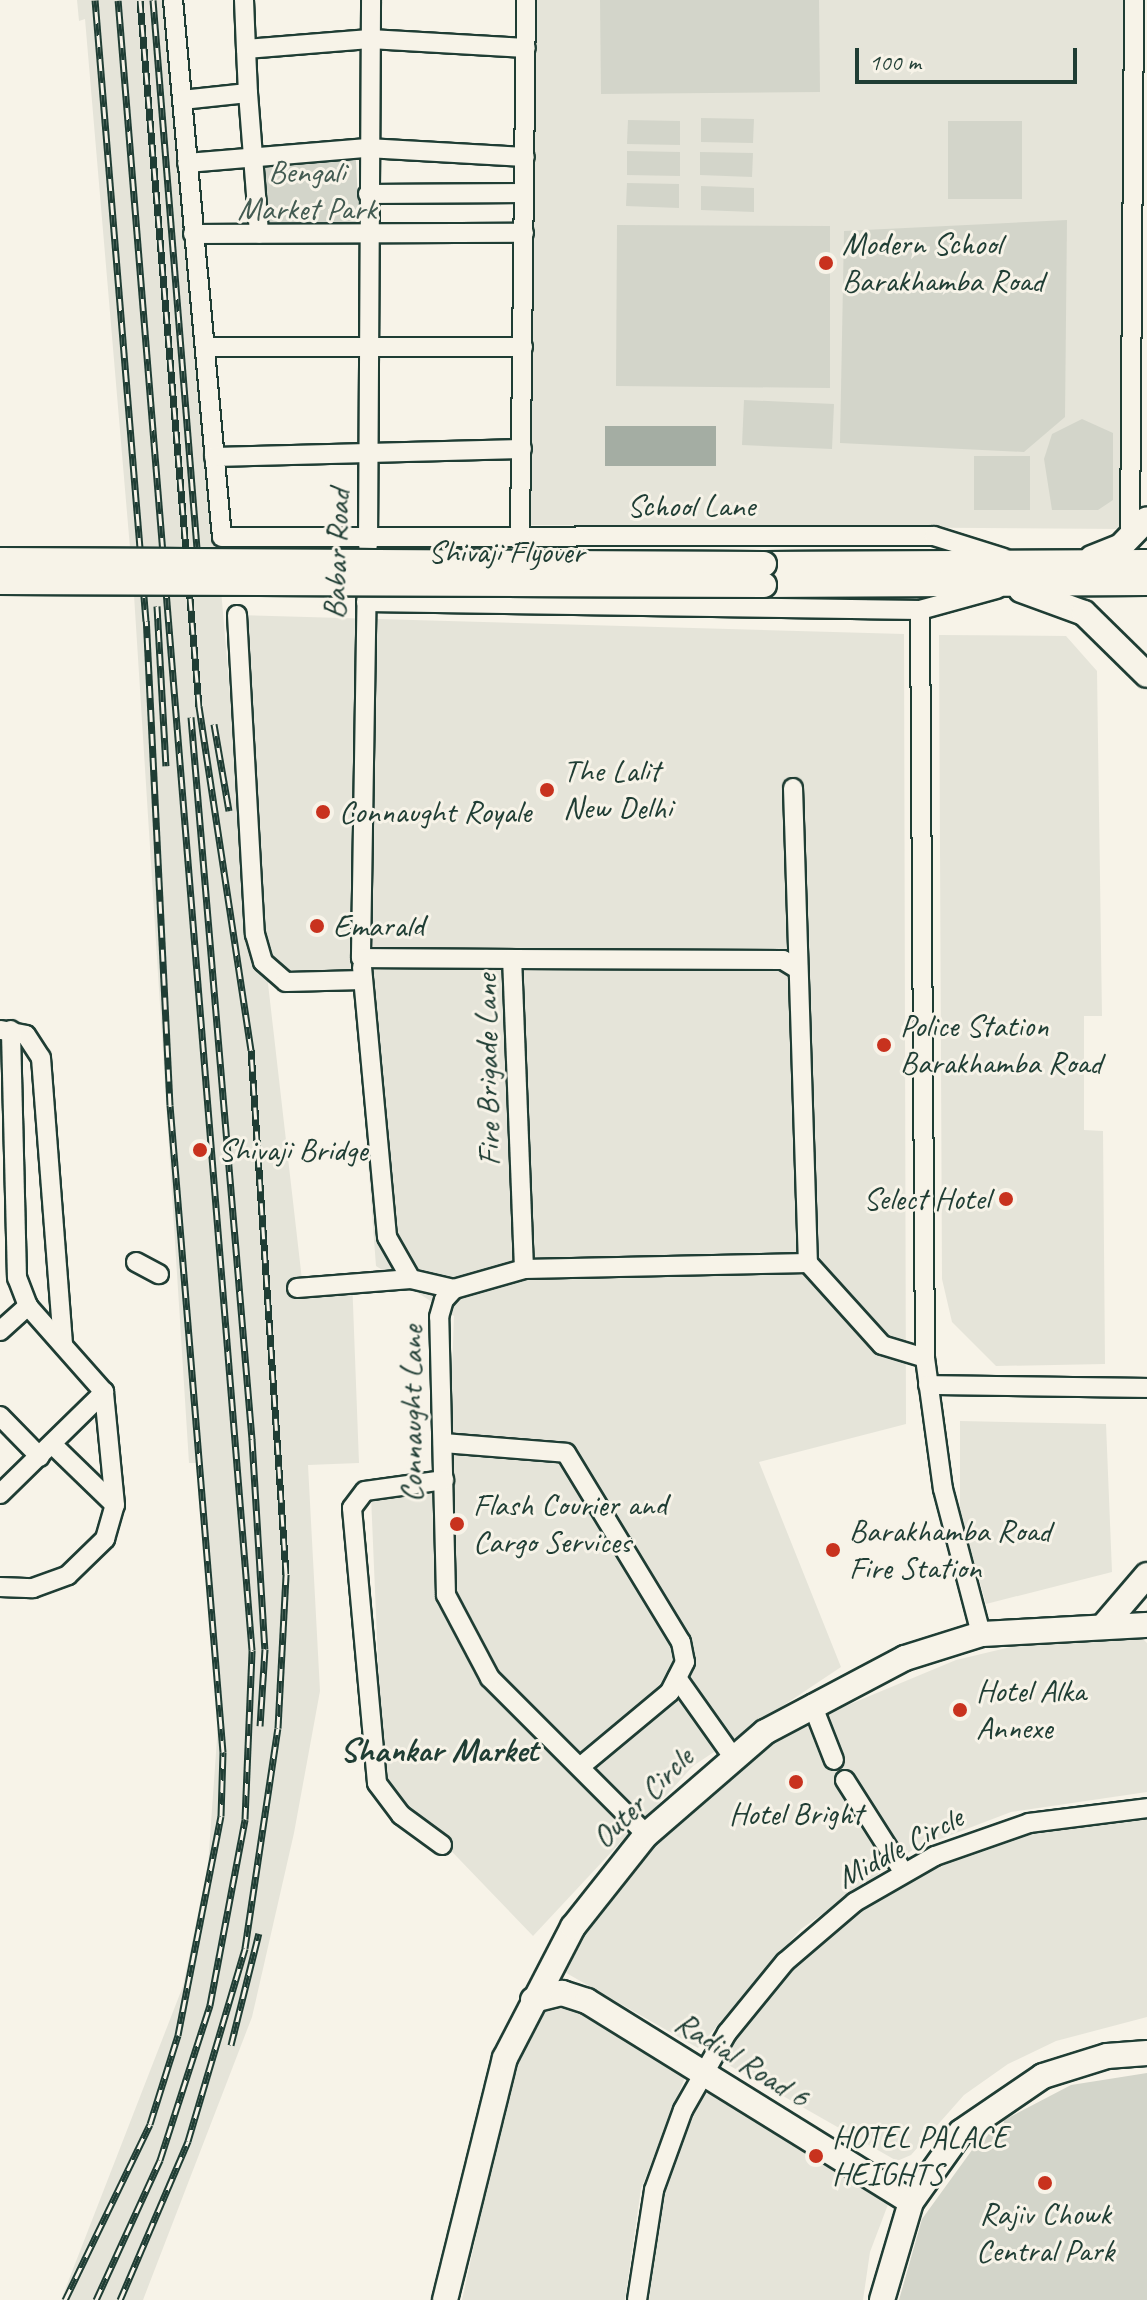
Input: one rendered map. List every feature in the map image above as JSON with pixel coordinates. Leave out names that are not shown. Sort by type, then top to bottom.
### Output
[{"type":"main road","points":[[1082,562],[1130,539],[1147,519]]},
{"type":"main road","name":"Shivaji Flyover","points":[[0,560],[764,575],[1011,586],[1147,583]]},
{"type":"main road","name":"Shivaji Flyover","points":[[0,582],[764,575],[1011,560],[1147,562]]},
{"type":"main road","points":[[1011,586],[1087,615],[1147,675]]},
{"type":"main road","points":[[1106,1623],[1147,1575]]},
{"type":"main road","name":"Outer Circle","points":[[445,2300],[478,2144],[533,2000],[573,1927],[646,1834],[733,1757],[812,1704],[905,1658],[981,1634],[1106,1623],[1147,1625]]},
{"type":"main road","name":"Radial Road 6","points":[[533,2000],[562,1993],[579,1998],[911,2202]]},
{"type":"main road","points":[[882,2300],[911,2202],[961,2132],[999,2100],[1052,2073],[1107,2056],[1147,2053]]},
{"type":"street","points":[[173,0],[214,457],[522,449]]},
{"type":"street","points":[[244,0],[259,234]]},
{"type":"street","name":"Babar Road","points":[[371,0],[367,148],[371,349],[361,958],[387,1237],[411,1279]]},
{"type":"street","points":[[520,535],[526,0]]},
{"type":"street","points":[[1130,539],[1134,0]]},
{"type":"street","points":[[246,49],[370,39],[526,48]]},
{"type":"street","points":[[182,100],[248,93]]},
{"type":"street","points":[[187,163],[367,148],[525,157]]},
{"type":"street","points":[[368,194],[524,193]]},
{"type":"street","points":[[193,234],[524,233]]},
{"type":"street","points":[[206,347],[523,347]]},
{"type":"street","name":"School Lane","points":[[214,457],[222,537],[934,536],[1011,560]]},
{"type":"street","points":[[366,602],[920,610],[1011,586]]},
{"type":"street","points":[[920,610],[925,1358],[943,1489],[981,1634]]},
{"type":"street","points":[[237,615],[255,934],[263,962],[286,982],[363,980]]},
{"type":"street","points":[[793,788],[796,968],[804,984],[808,1263],[882,1345],[925,1358]]},
{"type":"street","points":[[361,958],[512,959]]},
{"type":"street","name":"Fire Brigade Lane","points":[[524,1269],[512,959],[783,960],[796,968]]},
{"type":"street","points":[[0,1587],[33,1588],[68,1575],[105,1539],[115,1505],[104,1392],[28,1306],[17,1278],[6,1030],[26,1035],[41,1058],[63,1344]]},
{"type":"street","points":[[136,1262],[159,1274]]},
{"type":"street","name":"Connaught Lane","points":[[646,1834],[490,1678],[463,1636],[440,1558],[444,1480],[439,1317],[454,1289],[524,1269],[808,1263]]},
{"type":"street","points":[[297,1288],[411,1279],[454,1289]]},
{"type":"street","points":[[0,1331],[28,1306]]},
{"type":"street","points":[[928,1385],[1147,1388]]},
{"type":"street","points":[[0,1494],[104,1392]]},
{"type":"street","points":[[0,1416],[115,1505]]},
{"type":"street","points":[[443,1443],[566,1453],[681,1642],[685,1662],[670,1692],[580,1767]]},
{"type":"street","points":[[442,1845],[401,1815],[377,1783],[352,1508],[365,1491],[444,1480]]},
{"type":"street","points":[[677,1678],[733,1757]]},
{"type":"street","points":[[812,1704],[834,1760]]},
{"type":"street","points":[[845,1780],[904,1873]]},
{"type":"street","name":"Middle Circle","points":[[637,2300],[654,2190],[702,2072],[785,1962],[904,1873],[1022,1825],[1147,1808]]},
{"type":"shaded area","points":[[77,0],[170,0],[248,902],[259,905],[302,1280],[352,1278],[359,1463],[308,1465],[320,1691],[294,1833],[252,2017],[143,2300],[61,2300],[183,1986],[208,1865],[220,1697],[201,1463],[189,1463],[134,595],[85,19],[79,21]]},
{"type":"shaded area","name":"Modern School Barakhamba Road","points":[[532,0],[1124,0],[1123,529],[527,525]]},
{"type":"shaded area","points":[[605,426],[716,426],[716,466],[605,466]]},
{"type":"shaded area","points":[[235,615],[904,634],[906,1424],[759,1462],[841,1667],[693,1766],[644,1820],[499,1679],[453,1590],[446,1542],[454,1316],[376,1266],[354,977],[287,978],[269,962]]},
{"type":"shaded area","points":[[939,635],[1066,636],[1097,671],[1102,1016],[1084,1016],[1084,1130],[1103,1131],[1105,1364],[996,1366],[952,1322],[942,1279]]},
{"type":"shaded area","points":[[960,1421],[1106,1424],[1112,1572],[986,1604],[960,1512]]},
{"type":"shaded area","points":[[434,1492],[440,1597],[461,1644],[488,1686],[631,1831],[533,1936],[383,1780],[371,1496]]},
{"type":"shaded area","points":[[1138,1634],[1147,1643],[1147,1792],[1011,1812],[914,1849],[801,1929],[698,2048],[561,1970],[580,1925],[629,1864],[746,1761],[812,1720],[956,1660],[1032,1642]]},
{"type":"shaded area","points":[[1147,1813],[1147,2017],[1056,2041],[1008,2064],[964,2095],[911,2155],[897,2161],[718,2059],[755,2005],[827,1931],[913,1873],[1009,1833]]},
{"type":"shaded area","points":[[560,2000],[689,2067],[641,2189],[625,2300],[462,2300],[512,2073],[536,2013]]},
{"type":"shaded area","points":[[712,2072],[898,2178],[870,2252],[863,2300],[647,2300],[663,2189]]},
{"type":"green space","points":[[600,0],[819,0],[820,92],[601,94]]},
{"type":"green space","points":[[701,118],[754,119],[753,143],[701,142]]},
{"type":"green space","points":[[628,120],[680,121],[680,145],[627,144]]},
{"type":"green space","points":[[948,121],[1022,121],[1022,199],[948,199]]},
{"type":"green space","name":"Bengali Market Park","points":[[355,141],[360,243],[254,240],[246,146]]},
{"type":"green space","points":[[627,151],[680,152],[680,176],[627,175]]},
{"type":"green space","points":[[700,152],[753,153],[752,177],[700,175]]},
{"type":"green space","points":[[627,183],[679,184],[679,208],[626,206]]},
{"type":"green space","points":[[701,186],[754,188],[754,212],[701,210]]},
{"type":"green space","points":[[1067,220],[1065,417],[1024,452],[840,443],[844,231]]},
{"type":"green space","points":[[617,225],[830,226],[830,388],[616,386]]},
{"type":"green space","points":[[744,400],[834,404],[832,449],[742,445]]},
{"type":"green space","points":[[1082,419],[1113,433],[1113,500],[1098,510],[1052,510],[1044,459],[1052,434]]},
{"type":"green space","points":[[974,456],[1030,456],[1030,510],[974,510]]},
{"type":"green space","name":"Rajiv Chowk Central Park","points":[[1147,2073],[1147,2300],[899,2300],[922,2219],[980,2139],[991,2130],[1002,2136],[1004,2120],[1071,2085]]},
{"type":"railway","points":[[65,2300],[150,2124],[178,2035],[221,1816],[223,1752],[170,1105],[146,621],[95,0]]},
{"type":"railway","points":[[96,2300],[160,2160],[210,2005],[245,1819],[252,1650],[118,0]]},
{"type":"railway","points":[[120,2300],[188,2141],[245,1948],[278,1728],[286,1574],[251,1050],[199,706],[140,0]]},
{"type":"railway","points":[[153,0],[199,573]]},
{"type":"railway","points":[[157,606],[166,766]]},
{"type":"railway","points":[[191,717],[252,1439],[265,1649],[260,1726]]},
{"type":"railway","points":[[214,724],[229,811]]},
{"type":"railway","points":[[231,2045],[259,1933]]},
{"type":"place","name":"Modern School Barakhamba Road","points":[[826,263]]},
{"type":"place","name":"The Lalit New Delhi","points":[[547,790]]},
{"type":"place","name":"Connaught Royale","points":[[323,812]]},
{"type":"place","name":"Emarald","points":[[317,926]]},
{"type":"place","name":"Police Station Barakhamba Road","points":[[884,1045]]},
{"type":"place","name":"Shivaji Bridge","points":[[200,1150]]},
{"type":"place","name":"Select Hotel","points":[[1006,1199]]},
{"type":"place","name":"Flash Courier and Cargo Services","points":[[457,1524]]},
{"type":"place","name":"Barakhamba Road Fire Station","points":[[833,1550]]},
{"type":"place","name":"Hotel Alka Annexe","points":[[960,1710]]},
{"type":"place","name":"Hotel Bright","points":[[796,1782]]},
{"type":"place","name":"HOTEL PALACE HEIGHTS","points":[[816,2156]]},
{"type":"place","name":"Rajiv Chowk Central Park","points":[[1045,2183]]},
{"type":"district","name":"Shankar Market","points":[[439,1750]]}]
